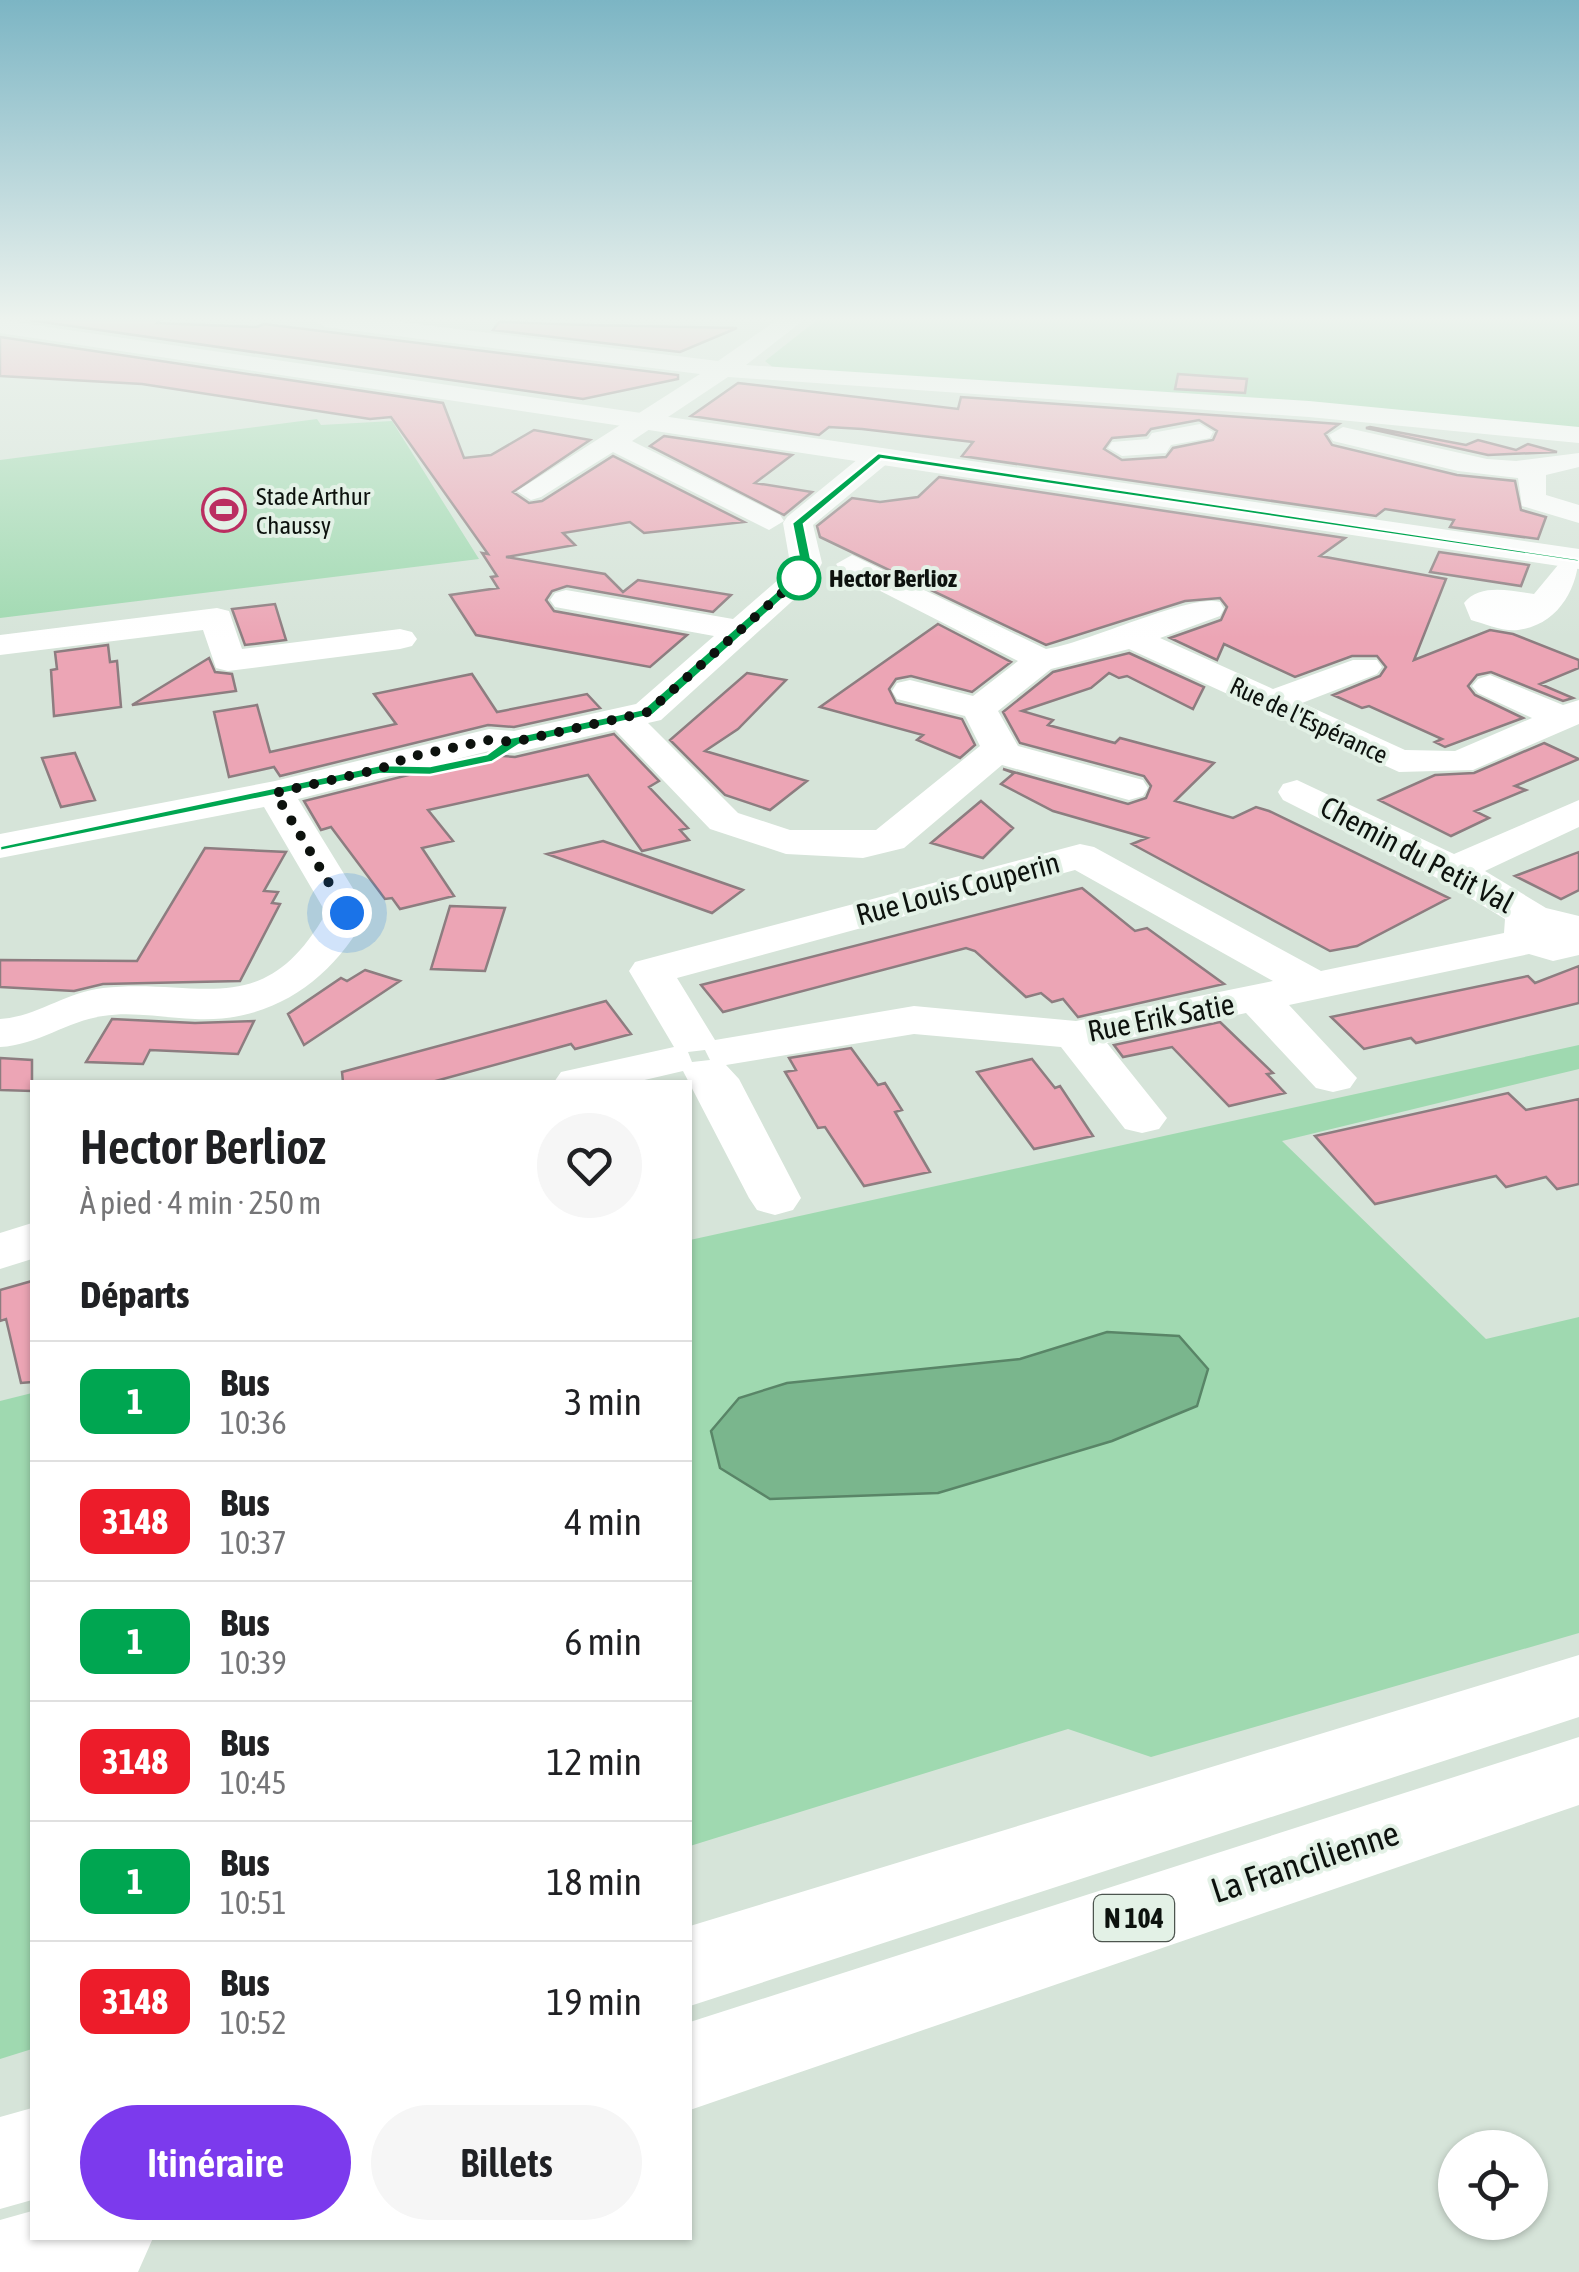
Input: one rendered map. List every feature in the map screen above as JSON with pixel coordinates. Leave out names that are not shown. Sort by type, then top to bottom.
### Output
[{"type":"main road","points":[[666,426],[888,468],[1579,560]]},
{"type":"main road","points":[[692,1965],[1579,1686]]},
{"type":"main road","name":"La Francilienne","points":[[692,2065],[1579,1771]]},
{"type":"main road","points":[[0,2163],[30,2155]]},
{"type":"main road","points":[[0,2268],[99,2240]]},
{"type":"street","points":[[531,491],[638,426]]},
{"type":"street","points":[[1189,426],[1200,432],[1233,436]]},
{"type":"street","points":[[1400,426],[1576,447]]},
{"type":"street","points":[[1122,448],[1156,447],[1162,438],[1200,432]]},
{"type":"street","points":[[1289,435],[1345,434],[1434,459],[1545,470],[1576,447]]},
{"type":"street","points":[[0,846],[380,769],[430,771],[492,758],[514,742],[648,712],[664,702],[800,577],[806,563],[783,528],[612,442]]},
{"type":"street","points":[[783,528],[842,485],[888,468]]},
{"type":"street","points":[[1532,469],[1532,500],[1579,514]]},
{"type":"street","points":[[807,475],[842,485]]},
{"type":"street","points":[[1543,605],[1579,560]]},
{"type":"street","points":[[852,564],[1041,660]]},
{"type":"street","points":[[566,600],[742,631]]},
{"type":"street","points":[[979,708],[1041,660],[1076,655],[1208,608]]},
{"type":"street","points":[[0,645],[217,618],[228,662],[400,639]]},
{"type":"street","name":"Rue de l'Espérance","points":[[1131,637],[1399,762],[1460,762],[1571,714]]},
{"type":"street","points":[[1271,702],[1365,667]]},
{"type":"street","points":[[1490,686],[1571,714]]},
{"type":"street","points":[[623,718],[724,820],[786,842],[863,846],[890,839],[1000,748],[979,708],[910,691]]},
{"type":"street","points":[[996,752],[1129,788]]},
{"type":"street","name":"Chemin du Petit Val","points":[[1297,792],[1454,870],[1561,935]]},
{"type":"street","points":[[0,1033],[17,1034],[100,1002],[225,1006],[257,1000],[322,958],[347,913],[275,793]]},
{"type":"street","points":[[1454,870],[1579,812]]},
{"type":"street","name":"Rue Louis Couperin","points":[[699,1056],[651,971],[1080,856],[1318,987]]},
{"type":"street","name":"Rue Erik Satie","points":[[587,1080],[699,1056],[914,1020],[1076,1035],[1561,935]]},
{"type":"street","points":[[1258,998],[1333,1078]]},
{"type":"street","points":[[1076,1035],[1142,1118]]},
{"type":"street","points":[[699,1056],[776,1198]]},
{"type":"street","points":[[0,1250],[30,1242]]},
{"type":"shaded area","name":"Stade Arthur Chaussy","points":[[263,426],[395,426],[479,559],[0,618],[0,460]]},
{"type":"shaded area","points":[[1491,426],[1579,426],[1579,433]]},
{"type":"shaded area","points":[[1579,1045],[1579,1069],[1282,1141],[1486,1339],[1579,1317],[1579,1633],[1151,1757],[1068,1729],[692,1845],[692,1240]],"holes":[[[1107,1332],[1197,1406],[1112,1441],[938,1493],[922,1372],[1020,1359]]]},
{"type":"shaded area","points":[[1107,1332],[1179,1336],[1208,1369],[1197,1406],[1112,1441],[938,1493],[770,1499],[720,1468],[711,1431],[739,1398],[787,1383],[1020,1359]]},
{"type":"shaded area","points":[[30,1394],[30,2050],[0,2059],[0,1401]]},
{"type":"building","points":[[397,426],[452,426],[464,458],[491,455],[534,430],[590,440],[513,492],[529,503],[542,501],[613,456],[744,522],[644,533],[630,522],[563,533],[575,545],[506,557],[605,574],[623,592],[638,580],[731,595],[713,612],[567,586],[552,591],[546,600],[554,611],[687,635],[650,667],[476,635],[450,595],[498,588],[491,577],[497,576],[482,553],[488,554]]},
{"type":"building","points":[[759,426],[1167,426],[1151,429],[1146,435],[1112,438],[1104,449],[1122,460],[1166,457],[1173,448],[1213,440],[1217,431],[1209,426],[1336,426],[1325,434],[1332,445],[1457,475],[1515,481],[1521,510],[1546,517],[1538,539],[1450,527],[1454,520],[1385,509],[1376,516],[962,456],[973,442],[829,427],[819,435]]},
{"type":"building","points":[[1366,428],[1466,445],[1478,440],[1516,450],[1528,444],[1557,452],[1488,455]]},
{"type":"building","points":[[664,436],[792,455],[755,483],[812,492],[784,515],[650,446]]},
{"type":"building","points":[[939,477],[1345,538],[1320,556],[1446,579],[1414,660],[1490,630],[1513,634],[1579,660],[1579,668],[1540,684],[1573,698],[1563,701],[1491,672],[1477,675],[1468,686],[1475,695],[1523,718],[1445,747],[1435,742],[1442,739],[1369,706],[1362,708],[1333,695],[1380,676],[1386,667],[1377,656],[1352,656],[1295,677],[1224,644],[1217,660],[1170,638],[1221,620],[1227,607],[1220,598],[1185,601],[1046,645],[820,537],[817,526],[852,498],[880,502],[918,497]]},
{"type":"building","points":[[1439,552],[1529,565],[1521,586],[1430,572]]},
{"type":"building","points":[[275,604],[286,640],[245,645],[232,609]]},
{"type":"building","points":[[938,624],[1011,662],[972,692],[911,676],[896,679],[889,689],[896,703],[962,719],[975,745],[960,758],[917,740],[923,735],[820,707]]},
{"type":"building","points":[[108,645],[110,662],[117,661],[121,707],[54,716],[51,670],[57,669],[55,652]]},
{"type":"building","points":[[1129,653],[1204,687],[1193,709],[1127,676],[1119,678],[1109,673],[1091,688],[1022,711],[1053,720],[1048,725],[1115,743],[1120,738],[1214,763],[1175,801],[1233,818],[1256,807],[1269,811],[1449,898],[1357,946],[1330,951],[1132,844],[1147,838],[1053,811],[1001,784],[1014,773],[1003,769],[1128,804],[1146,798],[1151,786],[1144,776],[1020,743],[1003,712],[1053,672]]},
{"type":"building","points":[[209,658],[215,672],[232,674],[236,691],[132,705]]},
{"type":"building","points":[[747,673],[786,680],[738,729],[705,751],[807,781],[770,810],[725,795],[670,740]]},
{"type":"building","points":[[472,674],[497,712],[587,694],[600,708],[514,727],[488,725],[280,776],[274,767],[229,777],[214,712],[257,705],[270,752],[396,724],[374,694]]},
{"type":"building","points":[[614,734],[659,781],[649,787],[688,828],[680,830],[689,840],[642,851],[588,775],[428,810],[453,841],[422,848],[454,896],[400,909],[392,898],[385,899],[331,827],[321,830],[304,801],[489,755],[515,757]]},
{"type":"building","points":[[1544,743],[1579,759],[1515,786],[1526,790],[1475,811],[1489,818],[1451,836],[1379,800],[1435,775],[1474,773]]},
{"type":"building","points":[[75,753],[95,800],[61,807],[42,758]]},
{"type":"building","points":[[981,801],[1013,828],[983,858],[931,843]]},
{"type":"building","points":[[603,841],[743,890],[712,913],[547,854]]},
{"type":"building","points":[[205,848],[286,852],[264,891],[278,892],[272,903],[280,904],[240,981],[103,984],[74,991],[0,987],[0,960],[137,961]]},
{"type":"building","points":[[1579,852],[1579,890],[1561,899],[1515,876]]},
{"type":"building","points":[[1082,888],[1135,931],[1147,928],[1224,984],[1078,1017],[1063,999],[1052,1002],[1041,993],[1026,997],[975,951],[966,948],[723,1012],[701,985]]},
{"type":"building","points":[[450,906],[505,908],[485,971],[431,969]]},
{"type":"building","points":[[1579,966],[1579,1003],[1416,1043],[1411,1038],[1364,1049],[1331,1017],[1528,976],[1535,983]]},
{"type":"building","points":[[365,970],[400,981],[304,1045],[288,1014],[341,978],[347,981]]},
{"type":"building","points":[[606,1001],[631,1034],[575,1049],[571,1044],[439,1080],[343,1080],[342,1072]]},
{"type":"building","points":[[112,1019],[254,1021],[238,1054],[150,1050],[143,1064],[86,1062]]},
{"type":"building","points":[[1220,1022],[1273,1073],[1267,1074],[1285,1093],[1229,1106],[1172,1047],[1123,1057],[1114,1045]]},
{"type":"building","points":[[851,1048],[878,1085],[885,1083],[902,1110],[895,1112],[930,1172],[864,1186],[825,1127],[818,1128],[785,1072],[796,1070],[789,1058]]},
{"type":"building","points":[[0,1058],[32,1060],[30,1091],[0,1090]]},
{"type":"building","points":[[1032,1059],[1055,1088],[1060,1086],[1093,1136],[1034,1149],[977,1072]]},
{"type":"building","points":[[1508,1093],[1526,1110],[1579,1099],[1579,1184],[1557,1189],[1546,1177],[1506,1187],[1496,1176],[1375,1204],[1315,1136]]},
{"type":"building","points":[[30,1282],[30,1382],[21,1383],[6,1319],[0,1321],[0,1290]]},
{"type":"bus line","name":"1","points":[[0,846],[380,769],[430,771],[492,758],[514,742],[648,712],[664,702],[800,577],[806,563],[797,534],[798,523],[878,456],[1579,559]]},
{"type":"place","name":"Stade Arthur Chaussy","points":[[224,510]]},
{"type":"place","name":"Hector Berlioz","points":[[799,578]]},
{"type":"route","points":[[347,913],[275,793],[380,769],[409,757],[489,740],[514,742],[648,712],[664,702],[799,578]]}]
